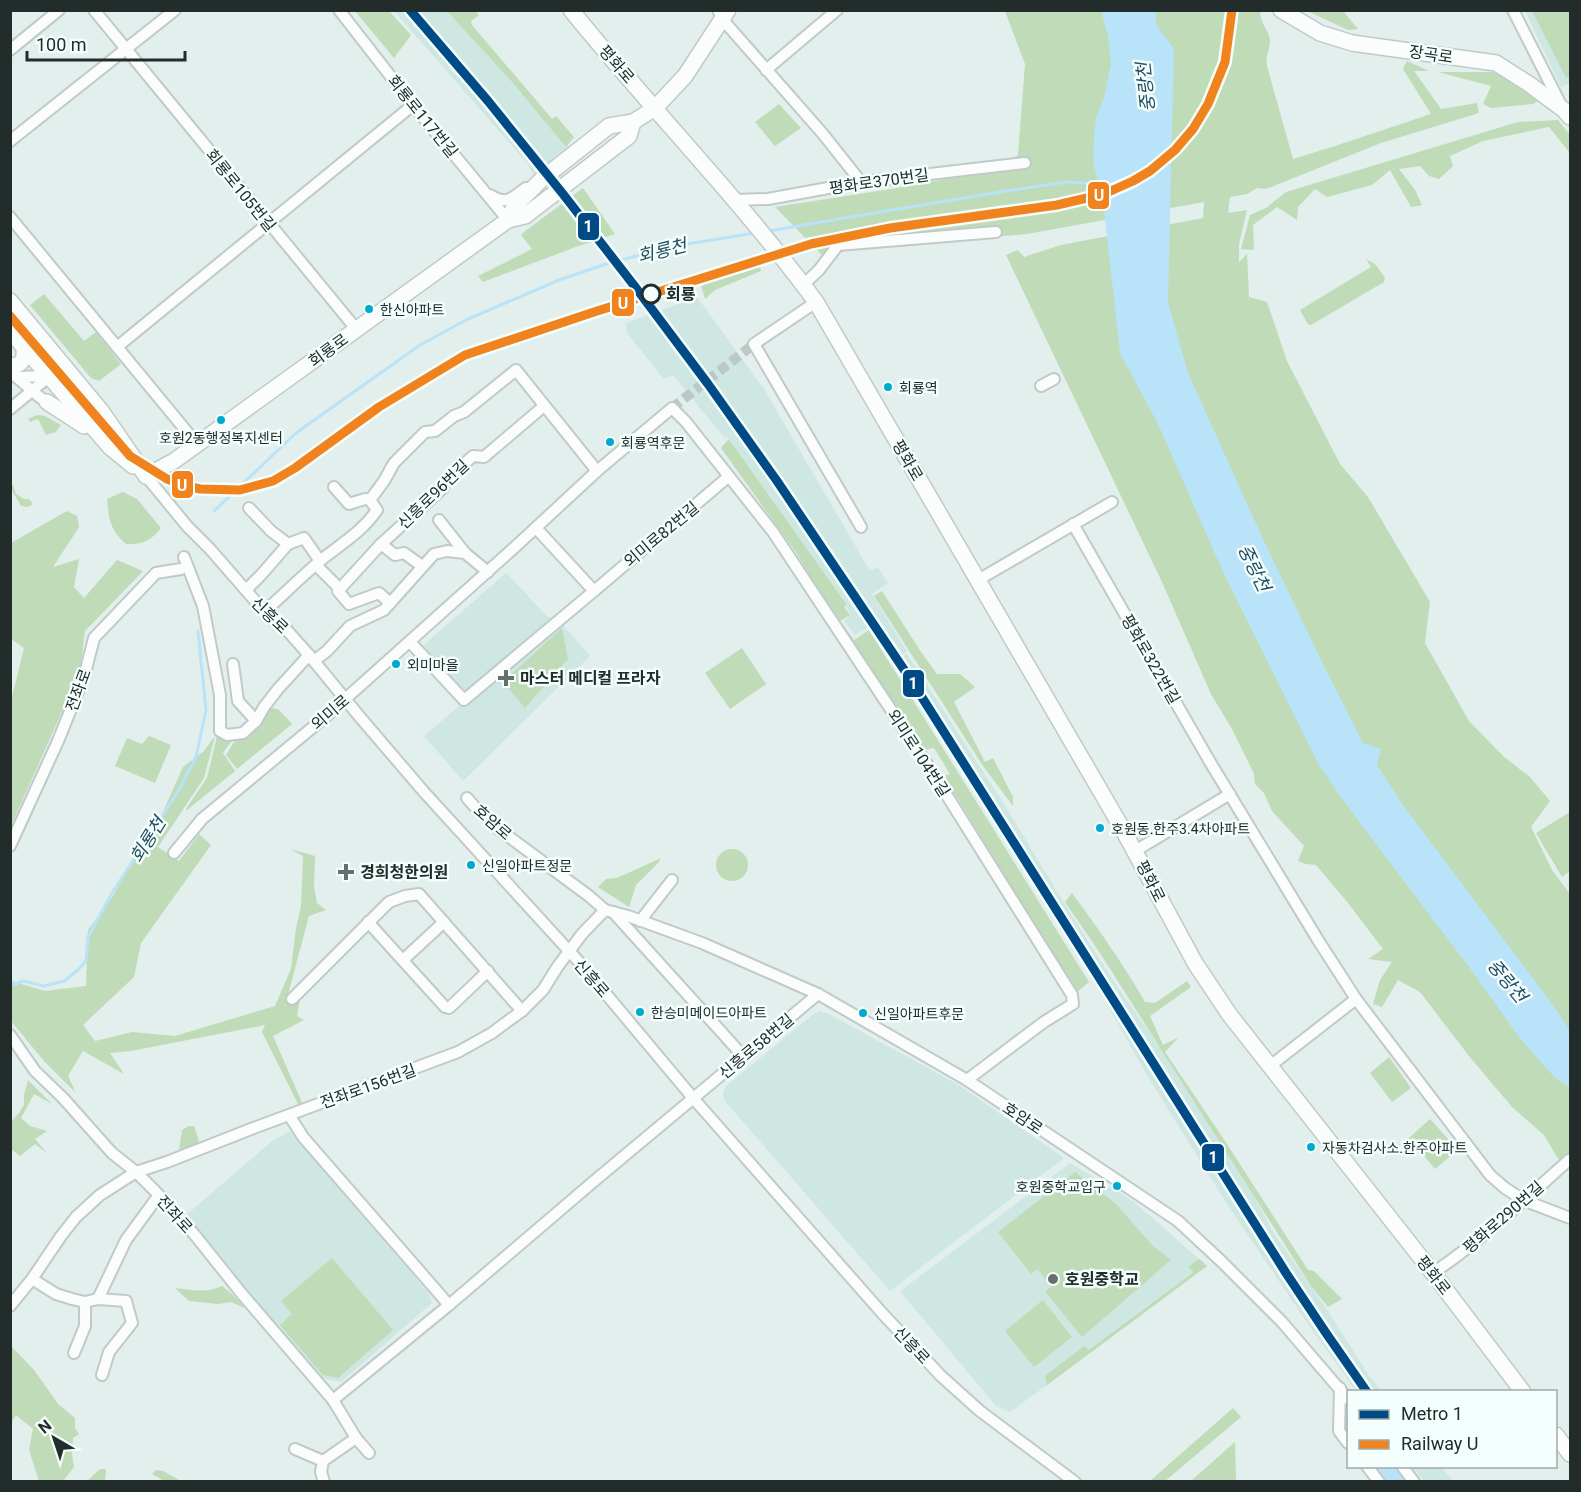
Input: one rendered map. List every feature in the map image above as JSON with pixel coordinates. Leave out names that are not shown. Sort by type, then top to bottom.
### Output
[{"type":"street","points":[[13,43],[59,10]]},
{"type":"street","name":"회룡로105번길","points":[[94,10],[357,330]]},
{"type":"street","points":[[10,141],[175,10]]},
{"type":"street","name":"회룡로117번길","points":[[339,10],[413,105],[508,220]]},
{"type":"street","name":"평화로","points":[[571,10],[734,200],[816,302],[1135,851],[1195,963],[1229,1014],[1433,1273],[1521,1390]]},
{"type":"street","points":[[766,70],[837,10]]},
{"type":"street","name":"장곡로","points":[[1281,10],[1320,33],[1352,43],[1496,63],[1529,84],[1567,114]]},
{"type":"street","points":[[1513,10],[1567,114]]},
{"type":"street","points":[[723,14],[766,70],[823,134],[861,182]]},
{"type":"street","name":"회룡로","points":[[508,220],[521,200],[542,179],[609,126],[633,122],[655,108],[685,76],[723,14]]},
{"type":"street","points":[[117,347],[413,105]]},
{"type":"street","name":"회룡로","points":[[146,476],[174,461],[508,220],[525,216],[629,136],[633,122]]},
{"type":"street","name":"평화로370번길","points":[[734,200],[768,199],[861,182],[1025,163]]},
{"type":"street","points":[[488,194],[499,201],[507,201],[542,179]]},
{"type":"street","points":[[10,217],[197,444]]},
{"type":"street","points":[[803,285],[819,270],[838,245],[996,232]]},
{"type":"street","points":[[10,302],[102,412],[146,476]]},
{"type":"street","points":[[816,302],[754,344],[861,527]]},
{"type":"street","points":[[10,331],[110,447]]},
{"type":"street","points":[[13,372],[23,361],[24,347]]},
{"type":"street","points":[[14,406],[63,365]]},
{"type":"street","points":[[370,500],[394,463],[425,432],[435,431],[454,416],[464,412],[516,370],[597,471]]},
{"type":"street","points":[[13,372],[49,376]]},
{"type":"street","points":[[13,372],[32,391],[83,425],[146,476]]},
{"type":"street","points":[[1041,386],[1054,379]]},
{"type":"street","points":[[14,406],[36,400],[47,402]]},
{"type":"street","name":"신흥로96번길","points":[[340,589],[381,544],[443,488],[446,480],[473,456],[484,457],[544,406]]},
{"type":"street","name":"외미로","points":[[174,853],[202,819],[345,700],[597,471],[672,408]]},
{"type":"street","name":"외미로104번길","points":[[672,408],[686,422],[773,532],[925,761],[1072,995],[1073,1004],[1044,1022],[967,1080]]},
{"type":"street","name":"신흥로","points":[[146,476],[264,612],[285,628],[312,658],[424,792],[569,952],[828,1252],[941,1376],[980,1411],[1074,1482]]},
{"type":"street","name":"외미로82번길","points":[[410,642],[464,700],[728,477]]},
{"type":"street","points":[[264,612],[318,563],[369,522],[377,510],[370,500],[365,499],[349,504],[334,487]]},
{"type":"street","points":[[978,580],[1112,502]]},
{"type":"street","points":[[249,508],[271,531],[288,544]]},
{"type":"street","points":[[439,520],[465,553],[488,572]]},
{"type":"street","name":"평화로322번길","points":[[1073,524],[1230,794],[1356,999],[1490,1174],[1523,1200],[1570,1218]]},
{"type":"street","points":[[536,528],[594,591]]},
{"type":"street","points":[[246,590],[288,544],[304,538],[318,563],[340,589],[338,591],[349,604],[379,593],[390,603]]},
{"type":"street","name":"신흥로96번길","points":[[381,544],[395,555],[404,554],[422,566]]},
{"type":"street","points":[[184,556],[203,606],[220,695],[220,731],[227,735],[243,733],[256,721],[278,689],[312,658],[327,651],[350,626],[384,610],[434,554],[447,550],[465,553]]},
{"type":"street","name":"전좌로","points":[[10,846],[58,741],[84,677],[94,638],[156,573],[181,569]]},
{"type":"street","points":[[233,664],[238,701],[256,721]]},
{"type":"street","points":[[1135,851],[1230,794]]},
{"type":"street","name":"호암로","points":[[467,798],[497,828],[609,911],[702,944],[818,994],[967,1080],[1178,1221],[1221,1260],[1282,1322],[1347,1398]]},
{"type":"street","points":[[640,921],[672,879]]},
{"type":"street","points":[[292,999],[389,902],[419,894],[522,1011]]},
{"type":"street","points":[[609,911],[743,1056]]},
{"type":"street","name":"전좌로156번길","points":[[10,1306],[76,1217],[100,1195],[136,1172],[458,1052],[492,1033],[522,1011],[543,990],[582,933],[609,911]]},
{"type":"street","points":[[369,922],[449,1008],[488,972]]},
{"type":"street","points":[[403,960],[444,922]]},
{"type":"street","name":"신흥로58번길","points":[[333,1400],[818,994]]},
{"type":"street","points":[[1270,1066],[1356,999]]},
{"type":"street","name":"전좌로","points":[[10,1035],[35,1071],[63,1098],[112,1153],[136,1172],[159,1195],[194,1234],[333,1400],[356,1438],[369,1453]]},
{"type":"street","points":[[289,1115],[303,1137],[449,1305]]},
{"type":"street","name":"평화로290번길","points":[[1433,1273],[1490,1229],[1570,1160]]},
{"type":"street","points":[[98,1299],[126,1240],[159,1195]]},
{"type":"street","points":[[32,1279],[56,1294],[85,1302],[98,1299],[126,1301],[132,1323],[109,1352],[102,1375]]},
{"type":"street","points":[[74,1353],[85,1326],[85,1302]]},
{"type":"street","points":[[1340,1388],[1339,1431],[1347,1442]]},
{"type":"street","points":[[1557,1436],[1570,1454]]},
{"type":"street","points":[[324,1482],[321,1472],[323,1461],[356,1438]]},
{"type":"street","points":[[295,1449],[323,1461]]},
{"type":"street","points":[[1368,1468],[1379,1482]]},
{"type":"street","points":[[1403,1468],[1414,1482]]},
{"type":"shaded area","points":[[394,11],[456,11],[571,149],[533,174],[527,163]]},
{"type":"shaded area","points":[[1525,11],[1570,11],[1570,83],[1561,87]]},
{"type":"shaded area","points":[[697,297],[764,389],[870,571],[878,567],[888,583],[872,594],[907,652],[890,659],[871,626],[855,635],[844,621],[851,615],[846,607],[848,606],[728,437],[725,438],[673,375],[664,379],[627,333],[626,323]]},
{"type":"shaded area","name":"마스터 메디컬 프라자","points":[[506,573],[547,616],[563,625],[590,656],[463,781],[424,736],[466,700],[419,649]]},
{"type":"shaded area","points":[[907,654],[1004,804],[1116,985],[1191,1091],[1240,1170],[1273,1232],[1380,1390],[1355,1390],[1227,1204],[1145,1072],[1092,977],[893,661]]},
{"type":"shaded area","points":[[820,1011],[957,1084],[1064,1158],[890,1291],[724,1100],[725,1087]]},
{"type":"shaded area","points":[[290,1131],[430,1295],[432,1303],[341,1382],[321,1378],[185,1216],[271,1142]]},
{"type":"shaded area","name":"호원중학교","points":[[1070,1163],[1133,1201],[1207,1266],[1010,1412],[996,1406],[900,1291]]},
{"type":"shaded area","points":[[1414,1468],[1442,1468],[1453,1481],[1424,1481]]},
{"type":"green space","points":[[355,11],[389,11],[411,35],[394,58]]},
{"type":"green space","points":[[447,11],[475,11],[479,15],[471,21],[472,25],[552,119],[556,116],[574,137],[566,147],[513,83]]},
{"type":"green space","points":[[1005,11],[1260,11],[1261,20],[1270,40],[1267,66],[1293,159],[1431,114],[1403,69],[1407,61],[1429,71],[1414,71],[1441,109],[1477,103],[1479,113],[1381,143],[1266,189],[1257,188],[1247,194],[1230,197],[1228,213],[1247,210],[1239,244],[1239,262],[1247,254],[1249,297],[1267,302],[1287,361],[1340,464],[1368,497],[1430,602],[1425,643],[1469,721],[1503,756],[1530,777],[1550,801],[1531,827],[1552,870],[1570,894],[1570,1168],[1557,1157],[1544,1135],[1512,1107],[1420,992],[1398,980],[1382,1007],[1373,1004],[1380,980],[1392,962],[1368,959],[1383,949],[1316,865],[1298,861],[1304,846],[1272,811],[1264,793],[1255,784],[1254,774],[1233,731],[1211,694],[1162,582],[1006,255],[1018,250],[1024,257],[1061,245],[1203,218],[1204,202],[1027,234],[851,250],[823,256],[775,207],[910,186],[995,169],[1018,155],[1025,64]]},
{"type":"green space","points":[[1307,11],[1343,11],[1358,29],[1348,30]]},
{"type":"green space","points":[[1532,11],[1570,11],[1570,77],[1566,78]]},
{"type":"green space","points":[[1438,72],[1495,72],[1539,100],[1533,104],[1491,108],[1483,104],[1491,86]]},
{"type":"green space","points":[[779,104],[801,128],[775,146],[755,122]]},
{"type":"green space","points":[[1558,120],[1570,135],[1570,153],[1549,127],[1483,141],[1450,156],[1453,166],[1439,179],[1429,176],[1420,166],[1399,169],[1415,190],[1422,205],[1411,207],[1390,170],[1372,185],[1327,197],[1315,189],[1298,207],[1297,220],[1277,207],[1253,225],[1254,250],[1241,249],[1250,215],[1266,208],[1286,192],[1518,122]]},
{"type":"green space","points":[[583,188],[615,234],[483,282],[478,276],[532,249],[521,235]]},
{"type":"green space","points":[[1366,259],[1376,265],[1385,278],[1384,282],[1311,325],[1308,324],[1300,310],[1371,267]]},
{"type":"green space","points":[[760,267],[761,271],[715,290],[705,299],[701,285]]},
{"type":"green space","points":[[44,294],[84,341],[96,332],[121,364],[99,381],[91,378],[30,305]]},
{"type":"green space","points":[[37,415],[45,416],[61,425],[56,432],[46,435],[38,419],[30,422],[28,419]]},
{"type":"green space","points":[[729,439],[847,605],[844,607],[850,615],[840,621],[854,640],[869,630],[1089,982],[1076,993],[958,799],[941,777],[950,774],[934,748],[922,750],[832,613],[797,554],[721,448]]},
{"type":"green space","points":[[13,485],[16,494],[29,499],[33,504],[28,507],[21,506],[11,489]]},
{"type":"green space","points":[[123,492],[137,499],[161,528],[145,541],[126,544],[113,529],[107,499]]},
{"type":"green space","points":[[67,511],[77,516],[79,527],[53,567],[79,559],[74,587],[84,598],[117,560],[143,571],[85,631],[80,671],[11,826],[11,701],[24,648],[11,639],[11,543]]},
{"type":"green space","points":[[882,591],[937,674],[960,674],[975,687],[954,702],[985,762],[993,758],[1013,797],[1013,806],[983,766],[874,596]]},
{"type":"green space","points":[[562,628],[568,659],[525,708],[503,682]]},
{"type":"green space","points":[[742,648],[766,684],[730,709],[705,673]]},
{"type":"green space","points":[[273,708],[279,710],[292,724],[237,769],[226,755],[234,742],[244,738],[266,711]]},
{"type":"green space","points":[[218,732],[243,737],[232,740],[223,753],[235,771],[187,810],[207,778]]},
{"type":"green space","points":[[149,736],[171,745],[155,783],[115,766],[127,738],[142,744]]},
{"type":"green space","points":[[215,736],[204,778],[158,847],[179,861],[199,834],[211,845],[141,943],[134,977],[83,1025],[95,1041],[132,1032],[175,1036],[275,1006],[291,969],[301,906],[303,856],[290,849],[315,856],[314,887],[317,903],[326,910],[309,916],[286,1002],[300,998],[297,1016],[304,1020],[273,1036],[303,1105],[300,1108],[262,1032],[265,1025],[110,1053],[124,1074],[83,1051],[68,1076],[76,1093],[44,1061],[11,1021],[11,981],[45,991],[86,986],[88,930],[113,896],[132,859],[154,832],[183,767],[204,751]]},
{"type":"green space","points":[[1570,812],[1570,871],[1562,877],[1536,833]]},
{"type":"green space","points":[[732,849],[743,854],[748,865],[743,876],[732,881],[721,876],[716,865],[721,854]]},
{"type":"green space","points":[[661,858],[636,885],[629,907],[598,887],[606,879],[617,878]]},
{"type":"green space","points":[[1072,893],[1110,946],[1145,1002],[1155,1003],[1187,981],[1191,987],[1150,1016],[1163,1045],[1179,1037],[1165,1052],[1308,1270],[1314,1271],[1342,1299],[1328,1307],[1311,1286],[1100,953],[1065,902]]},
{"type":"green space","points":[[1389,1057],[1411,1088],[1392,1102],[1370,1073]]},
{"type":"green space","points":[[28,1080],[52,1104],[34,1094],[21,1118],[30,1126],[47,1131],[35,1139],[47,1153],[35,1144],[20,1156],[11,1149],[11,1122],[24,1105]]},
{"type":"green space","points":[[1430,1119],[1458,1150],[1435,1169],[1409,1138]]},
{"type":"green space","points":[[194,1126],[199,1141],[193,1146],[179,1150],[182,1130]]},
{"type":"green space","points":[[1075,1172],[1116,1204],[1152,1245],[1171,1260],[1082,1337],[1045,1291],[1051,1287],[1039,1271],[1037,1269],[1031,1274],[998,1232]]},
{"type":"green space","points":[[332,1258],[393,1330],[338,1378],[323,1375],[280,1325],[292,1314],[281,1301]]},
{"type":"green space","points":[[1199,1259],[1207,1266],[1047,1385],[1045,1376],[1084,1346],[1089,1350],[1194,1272],[1188,1267]]},
{"type":"green space","points":[[222,1286],[245,1308],[231,1302],[218,1304],[189,1301],[175,1288],[205,1290]]},
{"type":"green space","points":[[1043,1300],[1072,1337],[1034,1367],[1005,1331]]},
{"type":"green space","points":[[11,1346],[34,1370],[58,1404],[75,1418],[75,1428],[79,1434],[73,1438],[74,1467],[63,1481],[39,1481],[29,1450],[33,1429],[16,1415],[11,1423]]},
{"type":"green space","points":[[1233,1408],[1241,1417],[1165,1481],[1150,1481]]},
{"type":"green space","points":[[1235,1442],[1236,1481],[1191,1481]]},
{"type":"green space","points":[[100,1469],[106,1469],[105,1481],[87,1481]]},
{"type":"green space","points":[[156,1470],[163,1471],[181,1481],[164,1481],[152,1474]]},
{"type":"water","name":"중랑천","points":[[1101,11],[1156,11],[1156,24],[1174,49],[1168,302],[1188,373],[1263,539],[1363,743],[1381,749],[1377,765],[1403,805],[1570,1031],[1570,1087],[1555,1078],[1519,1037],[1320,767],[1223,572],[1158,424],[1120,353],[1104,210],[1093,160],[1096,118],[1104,97],[1111,64],[1108,36]]},
{"type":"waterway","name":"회룡천","points":[[768,231],[1067,182],[1103,184]]},
{"type":"waterway","name":"회룡천","points":[[214,511],[296,433],[420,345],[468,319],[559,280],[606,264],[674,246],[756,233]]},
{"type":"waterway","name":"회룡천","points":[[10,986],[23,981],[44,986],[64,981],[86,961],[88,937],[112,893],[179,790],[196,757],[206,710],[198,631]]},
{"type":"waterway","points":[[1385,1468],[1396,1482]]},
{"type":"tunnel","points":[[672,408],[754,344]]},
{"type":"metro line","name":"1","points":[[410,10],[563,194],[708,384],[777,481],[911,680],[1286,1273],[1366,1390]]},
{"type":"rail line","name":"U","points":[[10,316],[130,456],[167,479],[183,485],[200,489],[240,490],[273,481],[295,468],[379,407],[465,355],[811,244],[890,228],[1057,205],[1104,194],[1133,181],[1150,171],[1175,150],[1193,129],[1208,104],[1225,62],[1232,10]]},
{"type":"place","name":"회룡","points":[[651,294]]},
{"type":"place","name":"한신아파트","points":[[369,309]]},
{"type":"place","name":"회룡역","points":[[888,387]]},
{"type":"place","name":"호원2동행정복지센터","points":[[221,420]]},
{"type":"place","name":"회룡역후문","points":[[610,442]]},
{"type":"place","name":"외미마을","points":[[396,664]]},
{"type":"place","name":"마스터 메디컬 프라자","points":[[506,678]]},
{"type":"place","name":"호원동.한주3.4차아파트","points":[[1100,828]]},
{"type":"place","name":"신일아파트정문","points":[[471,865]]},
{"type":"place","name":"경희청한의원","points":[[346,872]]},
{"type":"place","name":"한승미메이드아파트","points":[[640,1012]]},
{"type":"place","name":"신일아파트후문","points":[[863,1013]]},
{"type":"place","name":"자동차검사소.한주아파트","points":[[1311,1147]]},
{"type":"place","name":"호원중학교입구","points":[[1117,1186]]},
{"type":"place","name":"호원중학교","points":[[1053,1279]]}]
